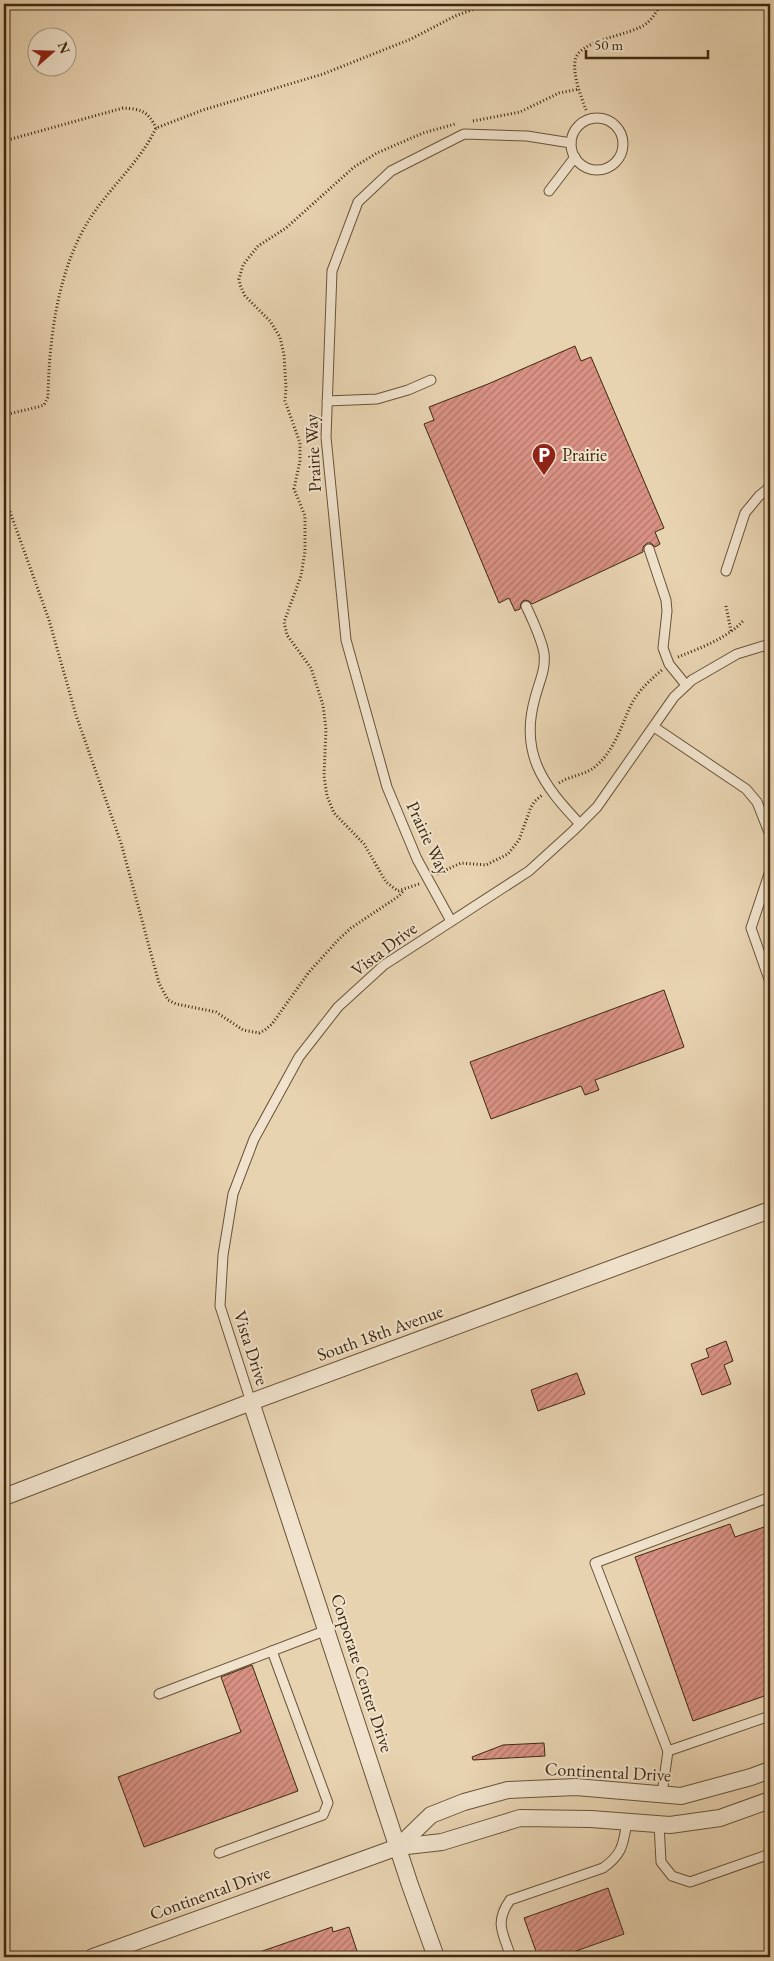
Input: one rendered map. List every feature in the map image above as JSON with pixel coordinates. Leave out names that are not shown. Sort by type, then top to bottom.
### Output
[{"type":"street","name":"South 18th Avenue","points":[[4,1497],[251,1402],[770,1210]]},
{"type":"street","name":"Corporate Center Drive","points":[[251,1402],[436,1957]]},
{"type":"street","name":"Continental Drive","points":[[398,1847],[431,1815],[464,1802],[508,1790],[576,1787],[682,1796],[770,1770]]},
{"type":"street","name":"Continental Drive","points":[[93,1957],[398,1847],[442,1842],[520,1818],[591,1819],[670,1825],[720,1818],[770,1800]]},
{"type":"lane","points":[[598,118],[613,124],[622,138],[621,154],[609,168],[592,170],[583,167],[575,157],[571,143],[576,128],[583,122],[598,118]]},
{"type":"lane","name":"Prairie Way","points":[[451,921],[417,859],[387,787],[346,640],[326,437],[332,271],[358,202],[391,171],[464,134],[527,136],[571,143]]},
{"type":"lane","points":[[549,191],[575,157]]},
{"type":"lane","points":[[327,400],[377,399],[408,390],[431,380]]},
{"type":"lane","points":[[726,571],[746,513],[759,496],[770,487]]},
{"type":"lane","points":[[649,549],[666,600],[667,611],[663,648],[669,664],[686,685]]},
{"type":"lane","points":[[526,606],[541,640],[544,654],[544,670],[535,697],[531,718],[532,753],[538,770],[550,789],[580,824]]},
{"type":"lane","name":"Vista Drive","points":[[251,1402],[220,1306],[223,1255],[234,1194],[254,1139],[299,1057],[338,1007],[384,965],[529,871],[580,824],[597,807],[614,785],[674,697],[686,685],[737,654],[770,644]]},
{"type":"lane","points":[[654,727],[746,789],[757,802],[770,835]]},
{"type":"lane","points":[[770,871],[751,928],[770,982]]},
{"type":"lane","points":[[662,1794],[668,1751],[595,1563],[770,1497]]},
{"type":"lane","points":[[159,1694],[327,1630]]},
{"type":"lane","points":[[219,1853],[323,1815],[328,1803],[272,1651]]},
{"type":"lane","points":[[668,1751],[770,1716]]},
{"type":"lane","points":[[511,1957],[500,1924],[503,1910],[510,1900],[602,1868],[615,1859],[623,1846],[627,1822]]},
{"type":"lane","points":[[659,1824],[661,1862],[672,1876],[690,1882],[770,1854]]},
{"type":"path","points":[[4,415],[38,407],[44,404],[48,397],[51,353],[58,307],[73,253],[90,218],[150,142],[156,128],[203,110],[323,74],[411,39],[456,16],[488,4]]},
{"type":"path","points":[[586,110],[579,89],[574,62],[580,52],[593,44],[647,23],[655,14],[660,4]]},
{"type":"path","points":[[466,122],[520,112],[559,93],[579,89]]},
{"type":"path","points":[[4,141],[123,108],[139,110],[150,116],[156,128]]},
{"type":"path","points":[[460,123],[444,125],[423,133],[377,153],[354,168],[282,232],[258,246],[243,265],[239,279],[245,296],[270,322],[280,337],[284,356],[285,401],[300,443],[300,461],[294,489],[305,516],[305,551],[301,576],[284,622],[287,635],[311,668],[323,705],[326,729],[324,776],[327,796],[334,813],[364,844],[386,882],[395,890],[404,890],[428,880],[454,865],[465,862],[486,865],[508,854],[519,840],[535,801],[568,778],[587,772],[598,765],[622,730],[636,696],[650,680],[678,657],[716,640],[743,621]]},
{"type":"path","points":[[4,495],[49,620],[76,715],[121,844],[159,982],[168,1000],[176,1004],[216,1012],[243,1030],[259,1033],[265,1030],[280,1015],[309,972],[339,939],[351,928],[399,896],[404,890]]},
{"type":"path","points":[[726,606],[731,631]]},
{"type":"building","name":"Prairie","points":[[575,346],[581,361],[591,357],[664,528],[655,532],[660,544],[655,547],[651,543],[647,543],[643,547],[643,552],[532,604],[524,600],[521,603],[520,609],[515,611],[509,598],[499,603],[424,424],[434,420],[429,407],[488,384]]},
{"type":"building","points":[[664,990],[684,1047],[595,1080],[599,1090],[585,1095],[581,1086],[491,1119],[470,1062]]},
{"type":"building","points":[[726,1341],[733,1361],[724,1365],[731,1384],[702,1395],[691,1364],[709,1357],[706,1349]]},
{"type":"building","points":[[577,1373],[585,1394],[538,1411],[531,1390]]},
{"type":"building","points":[[730,1524],[735,1537],[770,1525],[770,1694],[693,1721],[635,1557]]},
{"type":"building","points":[[252,1665],[298,1791],[144,1847],[118,1777],[241,1732],[221,1677]]},
{"type":"building","points":[[544,1743],[545,1756],[473,1760],[472,1757],[503,1745]]},
{"type":"building","points":[[608,1888],[624,1934],[559,1957],[538,1957],[524,1918]]},
{"type":"building","points":[[332,1927],[333,1932],[349,1927],[359,1957],[252,1957],[251,1955]]},
{"type":"place","name":"Prairie","points":[[544,476]]}]
